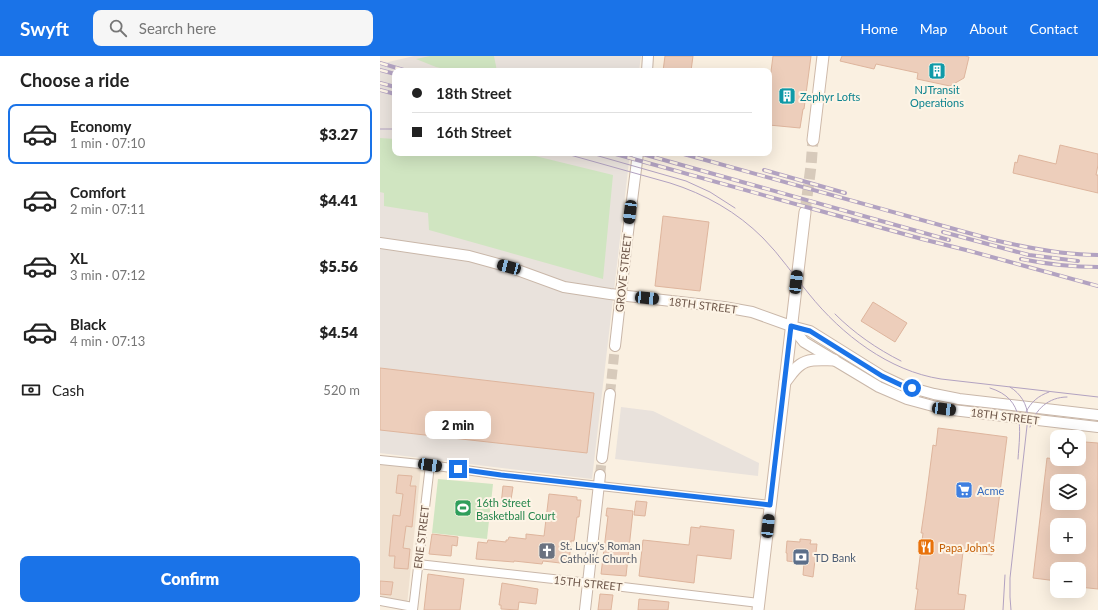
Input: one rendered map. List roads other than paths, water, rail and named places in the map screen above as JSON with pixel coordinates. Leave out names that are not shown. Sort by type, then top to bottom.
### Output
[{"type":"main road","points":[[813,140],[823,56]]},
{"type":"main road","points":[[758,607],[805,212]]},
{"type":"main road","points":[[785,382],[803,363],[815,360],[834,360]]},
{"type":"street","points":[[647,68],[648,56]]},
{"type":"street","name":"GROVE STREET","points":[[615,346],[638,156]]},
{"type":"street","name":"18TH STREET","points":[[380,243],[469,256],[509,267],[564,287],[743,310],[810,331],[877,373],[896,383],[912,388],[959,399],[1098,415]]},
{"type":"street","name":"18TH STREET","points":[[791,326],[804,342],[889,392],[908,399],[950,409],[1098,426]]},
{"type":"street","points":[[602,458],[610,394]]},
{"type":"street","points":[[1068,411],[1068,423]]},
{"type":"street","points":[[380,460],[770,505]]},
{"type":"street","name":"ERIE STREET","points":[[413,608],[430,465]]},
{"type":"street","points":[[585,610],[600,475]]},
{"type":"street","name":"15TH STREET","points":[[418,564],[588,583],[758,607]]},
{"type":"street","points":[[380,601],[413,608]]},
{"type":"tunnel","points":[[805,212],[813,140]]},
{"type":"tunnel","points":[[610,394],[615,346]]},
{"type":"tunnel","points":[[600,475],[602,458]]},
{"type":"tram line","points":[[380,129],[392,129]]},
{"type":"tram line","points":[[574,156],[683,187],[708,198],[731,212],[763,238],[781,258],[809,294],[836,323],[868,349],[903,368],[922,375],[941,379],[1098,397]]},
{"type":"tram line","points":[[598,156],[686,181],[710,192],[735,208]]},
{"type":"tram line","points":[[835,314],[866,340],[901,361]]},
{"type":"tram line","points":[[1010,387],[1023,400],[1028,417],[1010,578],[1011,610]]},
{"type":"tram line","points":[[990,388],[1002,393],[1015,407],[1020,426],[1018,459]]},
{"type":"tram line","points":[[1026,412],[1035,400],[1041,395],[1049,392]]},
{"type":"tram line","points":[[1030,427],[1035,415],[1044,405],[1054,399],[1067,397]]},
{"type":"tram line","points":[[1003,610],[1005,575]]},
{"type":"railway","points":[[380,63],[397,68]]},
{"type":"railway","points":[[380,70],[392,73]]},
{"type":"railway","points":[[380,83],[392,86]]},
{"type":"railway","points":[[380,90],[392,93]]},
{"type":"railway","points":[[623,156],[1098,286]]},
{"type":"railway","points":[[650,156],[949,240]]},
{"type":"railway","points":[[691,156],[994,240],[1020,246],[1072,254],[1098,255]]},
{"type":"railway","points":[[764,170],[845,193]]},
{"type":"railway","points":[[943,232],[1029,255],[1078,261]]},
{"type":"railway","points":[[1021,259],[1059,265],[1098,267]]},
{"type":"place","name":"NJTransit Operations","points":[[937,71]]},
{"type":"place","name":"Zephyr Lofts","points":[[787,96]]},
{"type":"place","name":"Acme","points":[[964,490]]},
{"type":"place","name":"16th Street Basketball Court","points":[[463,508]]},
{"type":"place","name":"Papa John's","points":[[926,547]]},
{"type":"place","name":"St. Lucy's Roman Catholic Church","points":[[547,551]]},
{"type":"place","name":"TD Bank","points":[[801,557]]}]
